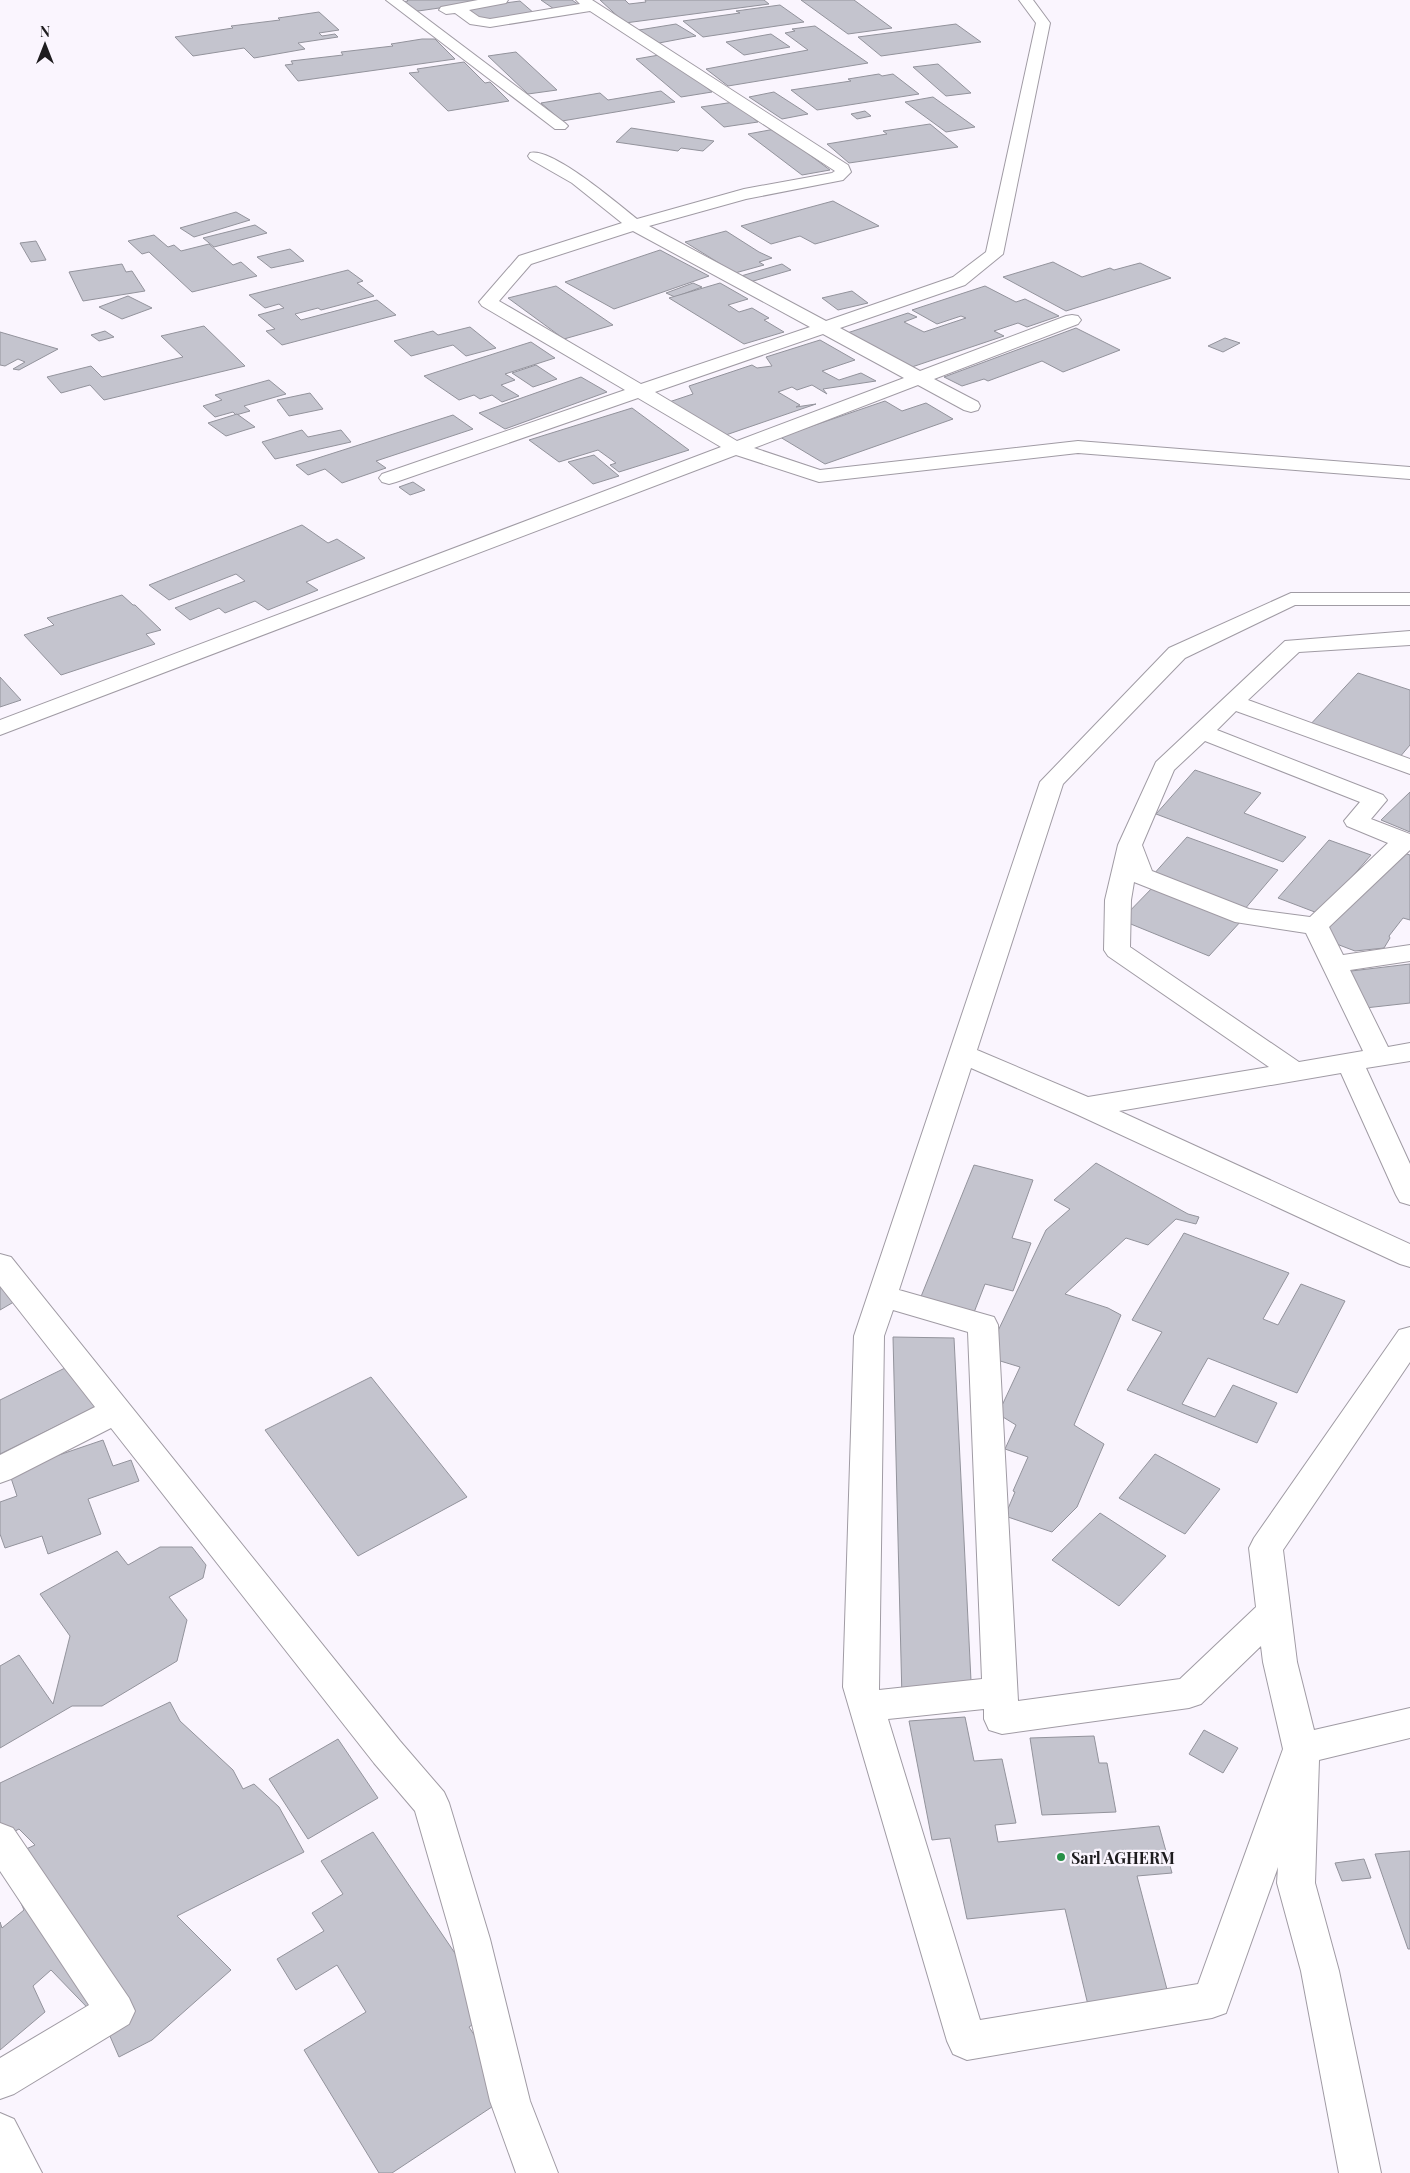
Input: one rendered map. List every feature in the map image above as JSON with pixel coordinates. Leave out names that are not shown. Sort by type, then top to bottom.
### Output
[{"type":"street","points":[[393,0],[560,126]]},
{"type":"street","points":[[413,16],[501,0]]},
{"type":"street","points":[[389,478],[959,281],[994,254],[1043,23],[1026,0]]},
{"type":"street","points":[[458,8],[472,20],[490,23],[587,3],[843,170],[837,176],[744,194],[634,225],[525,260],[488,302],[736,448],[819,476],[1078,447],[1410,473]]},
{"type":"street","points":[[536,156],[578,180],[634,225],[971,406]]},
{"type":"street","points":[[0,728],[1072,320]]},
{"type":"street","points":[[1301,1750],[1212,2000],[967,2041],[861,1687],[869,1336],[964,1054],[1052,782],[1177,653],[1291,599],[1410,599]]},
{"type":"street","points":[[1295,1072],[1117,950],[1118,900],[1130,845],[1164,767],[1293,646],[1410,638]]},
{"type":"street","points":[[1232,702],[1410,767]]},
{"type":"street","points":[[1202,732],[1375,800],[1356,821],[1407,841],[1316,926]]},
{"type":"street","points":[[1130,845],[1141,876],[1244,916],[1316,926]]},
{"type":"street","points":[[1316,926],[1379,1058]]},
{"type":"street","points":[[1334,964],[1410,953]]},
{"type":"street","points":[[1086,1107],[1410,1052]]},
{"type":"street","points":[[964,1054],[1086,1107],[1410,1256]]},
{"type":"street","points":[[1350,1062],[1410,1195]]},
{"type":"street","points":[[0,1265],[387,1752],[431,1803],[471,1939],[510,2101],[537,2173]]},
{"type":"street","points":[[883,1296],[982,1325],[1002,1719],[1189,1693],[1274,1611]]},
{"type":"street","points":[[1360,2173],[1320,1971],[1296,1883],[1301,1750],[1280,1662],[1266,1548],[1410,1338]]},
{"type":"street","points":[[0,1470],[116,1410]]},
{"type":"street","points":[[867,1706],[1000,1692]]},
{"type":"street","points":[[1301,1750],[1410,1723]]},
{"type":"street","points":[[0,1840],[115,2011],[0,2080]]},
{"type":"street","points":[[0,2133],[21,2173]]},
{"type":"building","points":[[407,0],[496,0],[411,12],[401,2]]},
{"type":"building","points":[[541,0],[572,0],[579,5],[554,9]]},
{"type":"building","points":[[600,0],[625,0],[629,4],[646,2],[645,0],[764,0],[769,4],[625,23]]},
{"type":"building","points":[[801,0],[854,0],[892,28],[848,34]]},
{"type":"building","points":[[520,1],[535,14],[475,22],[461,9]]},
{"type":"building","points":[[780,5],[804,22],[703,37],[683,21],[740,13],[736,11]]},
{"type":"building","points":[[319,12],[339,30],[319,33],[322,36],[335,34],[338,37],[298,43],[305,49],[254,58],[244,48],[193,56],[175,37],[233,28],[231,26],[280,20],[278,18]]},
{"type":"building","points":[[676,24],[696,36],[659,43],[639,30]]},
{"type":"building","points":[[956,24],[981,42],[881,56],[858,37]]},
{"type":"building","points":[[815,26],[868,63],[728,86],[706,69],[808,50],[785,33],[795,31],[792,29]]},
{"type":"building","points":[[771,34],[790,47],[744,55],[726,42]]},
{"type":"building","points":[[435,39],[455,59],[298,81],[285,65],[293,64],[291,61],[343,55],[341,52],[393,46],[391,44]]},
{"type":"building","points":[[516,52],[557,90],[528,94],[488,56]]},
{"type":"building","points":[[665,54],[712,92],[681,97],[636,59]]},
{"type":"building","points":[[464,62],[485,83],[490,82],[509,101],[448,111],[409,73],[419,72],[417,69]]},
{"type":"building","points":[[938,64],[971,93],[946,96],[913,67]]},
{"type":"building","points":[[879,74],[882,76],[893,74],[919,94],[817,110],[791,90],[851,81],[848,79]]},
{"type":"building","points":[[661,91],[675,102],[562,121],[541,103],[600,93],[608,100]]},
{"type":"building","points":[[774,92],[808,114],[782,119],[749,97]]},
{"type":"building","points":[[933,97],[975,127],[946,132],[905,102]]},
{"type":"building","points":[[734,102],[758,122],[724,127],[701,107]]},
{"type":"building","points":[[865,111],[871,116],[857,119],[851,114]]},
{"type":"building","points":[[930,124],[958,147],[849,163],[827,144],[887,134],[883,131]]},
{"type":"building","points":[[631,128],[714,141],[703,151],[681,148],[678,151],[616,142]]},
{"type":"building","points":[[775,129],[830,170],[802,175],[748,134]]},
{"type":"building","points":[[833,201],[879,226],[815,244],[800,236],[771,244],[741,226]]},
{"type":"building","points":[[236,212],[250,220],[194,237],[180,228]]},
{"type":"building","points":[[255,225],[267,233],[214,247],[203,238]]},
{"type":"building","points":[[726,231],[772,258],[759,262],[764,265],[735,273],[685,242]]},
{"type":"building","points":[[154,235],[168,247],[174,245],[181,251],[209,244],[233,265],[241,262],[257,276],[192,292],[149,252],[142,254],[128,241]]},
{"type":"building","points":[[36,241],[46,260],[31,262],[20,243]]},
{"type":"building","points":[[290,249],[304,261],[271,268],[257,257]]},
{"type":"building","points":[[660,250],[709,276],[614,309],[565,282]]},
{"type":"building","points":[[1053,262],[1082,277],[1110,268],[1114,270],[1140,263],[1171,278],[1066,311],[1003,277]]},
{"type":"building","points":[[122,264],[126,272],[132,271],[145,291],[83,301],[69,272]]},
{"type":"building","points":[[782,264],[791,270],[750,282],[741,276]]},
{"type":"building","points":[[348,270],[363,281],[357,283],[374,296],[321,310],[318,308],[295,314],[301,320],[377,300],[396,315],[282,345],[266,331],[275,329],[258,315],[284,308],[279,304],[265,308],[249,295]]},
{"type":"building","points":[[693,283],[702,287],[675,297],[666,293]]},
{"type":"building","points":[[720,283],[748,299],[728,305],[739,312],[752,308],[769,318],[764,320],[784,332],[744,344],[669,298]]},
{"type":"building","points":[[556,286],[613,325],[564,339],[508,298]]},
{"type":"building","points":[[985,286],[1016,302],[1025,299],[1059,316],[1027,327],[1018,323],[994,331],[1004,336],[900,371],[838,336],[908,313],[917,317],[904,322],[924,332],[966,318],[961,316],[937,324],[912,310]]},
{"type":"building","points":[[852,291],[868,303],[838,310],[822,298]]},
{"type":"building","points":[[128,296],[152,308],[122,319],[99,307]]},
{"type":"building","points":[[204,326],[245,366],[104,400],[90,385],[61,393],[47,377],[91,366],[102,377],[183,357],[161,336]]},
{"type":"building","points":[[470,327],[496,348],[466,356],[453,345],[411,356],[394,341],[433,331],[438,335]]},
{"type":"building","points":[[1076,328],[1120,350],[1063,372],[1042,361],[988,381],[984,379],[962,386],[944,377]]},
{"type":"building","points":[[105,331],[114,337],[99,341],[91,335]]},
{"type":"building","points":[[0,332],[58,349],[19,370],[13,369],[25,362],[18,359],[5,366],[0,365]]},
{"type":"building","points":[[1225,338],[1240,343],[1223,352],[1208,346]]},
{"type":"building","points":[[820,340],[855,360],[822,371],[839,380],[861,373],[876,381],[823,389],[827,394],[812,385],[797,390],[792,387],[778,392],[800,405],[796,407],[816,404],[720,437],[666,403],[693,394],[689,386],[752,365],[757,368],[772,366],[766,357]]},
{"type":"building","points":[[531,342],[555,358],[505,374],[515,380],[501,385],[519,396],[502,402],[492,395],[480,399],[474,395],[459,400],[424,376]]},
{"type":"building","points":[[536,365],[557,379],[533,387],[512,373]]},
{"type":"building","points":[[581,377],[607,392],[505,429],[479,413]]},
{"type":"building","points":[[269,380],[286,394],[244,406],[250,411],[236,415],[233,412],[215,417],[203,406],[222,400],[215,395]]},
{"type":"building","points":[[310,393],[323,409],[289,416],[277,400]]},
{"type":"building","points":[[885,401],[902,411],[926,403],[953,419],[825,464],[780,437]]},
{"type":"building","points":[[632,408],[689,450],[619,472],[610,465],[616,463],[598,450],[559,462],[529,440]]},
{"type":"building","points":[[237,414],[255,427],[226,436],[208,423]]},
{"type":"building","points":[[453,415],[473,429],[376,461],[386,468],[342,483],[325,469],[308,475],[296,465]]},
{"type":"building","points":[[302,430],[308,437],[341,430],[351,442],[275,459],[262,442]]},
{"type":"building","points":[[594,455],[619,476],[593,484],[568,462]]},
{"type":"building","points":[[413,482],[425,490],[410,495],[399,487]]},
{"type":"building","points":[[302,525],[328,543],[337,539],[365,558],[306,582],[318,590],[268,610],[255,601],[225,613],[219,608],[190,620],[175,608],[245,581],[236,574],[169,600],[149,585]]},
{"type":"building","points":[[122,595],[161,630],[146,634],[155,644],[61,675],[24,635],[54,625],[47,618]]},
{"type":"building","points":[[1358,673],[1410,690],[1410,745],[1399,758],[1308,727]]},
{"type":"building","points":[[0,677],[21,700],[0,707]]},
{"type":"building","points":[[1195,770],[1261,793],[1244,813],[1306,837],[1283,862],[1156,814]]},
{"type":"building","points":[[1410,792],[1410,832],[1381,820]]},
{"type":"building","points":[[1187,837],[1278,870],[1244,910],[1152,876]]},
{"type":"building","points":[[1329,840],[1371,855],[1320,914],[1278,898]]},
{"type":"building","points":[[1395,850],[1410,855],[1410,920],[1403,918],[1389,936],[1390,938],[1384,948],[1355,951],[1318,937],[1337,913],[1350,907]]},
{"type":"building","points":[[1155,885],[1242,920],[1209,956],[1121,920]]},
{"type":"building","points":[[1410,964],[1410,1003],[1347,1010],[1326,974]]},
{"type":"building","points":[[1096,1163],[1188,1214],[1199,1217],[1196,1224],[1176,1219],[1148,1245],[1126,1238],[1065,1294],[1108,1308],[1121,1315],[1074,1425],[1104,1444],[1077,1507],[1052,1532],[1005,1516],[1015,1492],[1013,1491],[1028,1457],[1005,1449],[1016,1425],[998,1414],[1020,1367],[997,1360],[987,1354],[1046,1230],[1070,1209],[1054,1200]]},
{"type":"building","points":[[974,1165],[1033,1180],[1012,1238],[1031,1243],[1013,1291],[985,1284],[968,1328],[914,1314]]},
{"type":"building","points":[[1184,1233],[1289,1273],[1263,1319],[1278,1325],[1301,1284],[1345,1301],[1297,1393],[1208,1358],[1182,1404],[1215,1417],[1233,1385],[1277,1403],[1257,1443],[1127,1390],[1162,1332],[1132,1320]]},
{"type":"building","points":[[0,1275],[24,1296],[0,1310]]},
{"type":"building","points":[[893,1337],[954,1338],[972,1701],[902,1699]]},
{"type":"building","points":[[67,1367],[95,1407],[0,1454],[0,1400]]},
{"type":"building","points":[[371,1377],[467,1497],[358,1556],[265,1430]]},
{"type":"building","points":[[103,1440],[113,1466],[131,1460],[139,1481],[88,1499],[101,1534],[48,1554],[42,1536],[5,1548],[0,1534],[0,1502],[17,1496],[9,1472]]},
{"type":"building","points":[[1155,1454],[1220,1489],[1185,1534],[1119,1498]]},
{"type":"building","points":[[1100,1513],[1166,1556],[1119,1606],[1052,1560]]},
{"type":"building","points":[[160,1547],[192,1547],[206,1565],[203,1578],[169,1597],[187,1620],[177,1661],[102,1706],[72,1706],[0,1748],[0,1666],[19,1655],[53,1704],[70,1636],[40,1594],[117,1551],[128,1565]]},
{"type":"building","points":[[170,1702],[180,1721],[233,1770],[243,1789],[254,1784],[279,1807],[304,1852],[177,1916],[231,1970],[152,2040],[119,2057],[106,2027],[51,1970],[33,1986],[45,2012],[0,2050],[0,1922],[2,1928],[24,1910],[2,1860],[35,1845],[19,1829],[6,1836],[0,1823],[0,1783]]},
{"type":"building","name":"Sarl AGHERM","points":[[965,1717],[974,1761],[1002,1759],[1016,1823],[995,1825],[998,1842],[1159,1826],[1172,1873],[1137,1876],[1169,1997],[1088,2005],[1065,1909],[967,1919],[950,1838],[932,1840],[909,1721]]},
{"type":"building","points":[[1204,1730],[1238,1748],[1223,1773],[1189,1754]]},
{"type":"building","points":[[1094,1736],[1099,1763],[1107,1763],[1116,1812],[1042,1815],[1030,1738]]},
{"type":"building","points":[[338,1739],[378,1798],[308,1839],[269,1779]]},
{"type":"building","points":[[373,1832],[494,2011],[469,2027],[513,2093],[392,2173],[379,2173],[304,2050],[366,2012],[337,1965],[296,1990],[277,1959],[324,1931],[312,1913],[343,1894],[321,1861]]},
{"type":"building","points":[[1410,1851],[1410,1949],[1408,1949],[1375,1854]]},
{"type":"building","points":[[1364,1859],[1371,1878],[1342,1881],[1335,1863]]},
{"type":"place","name":"Sarl AGHERM","points":[[1061,1857]]}]
